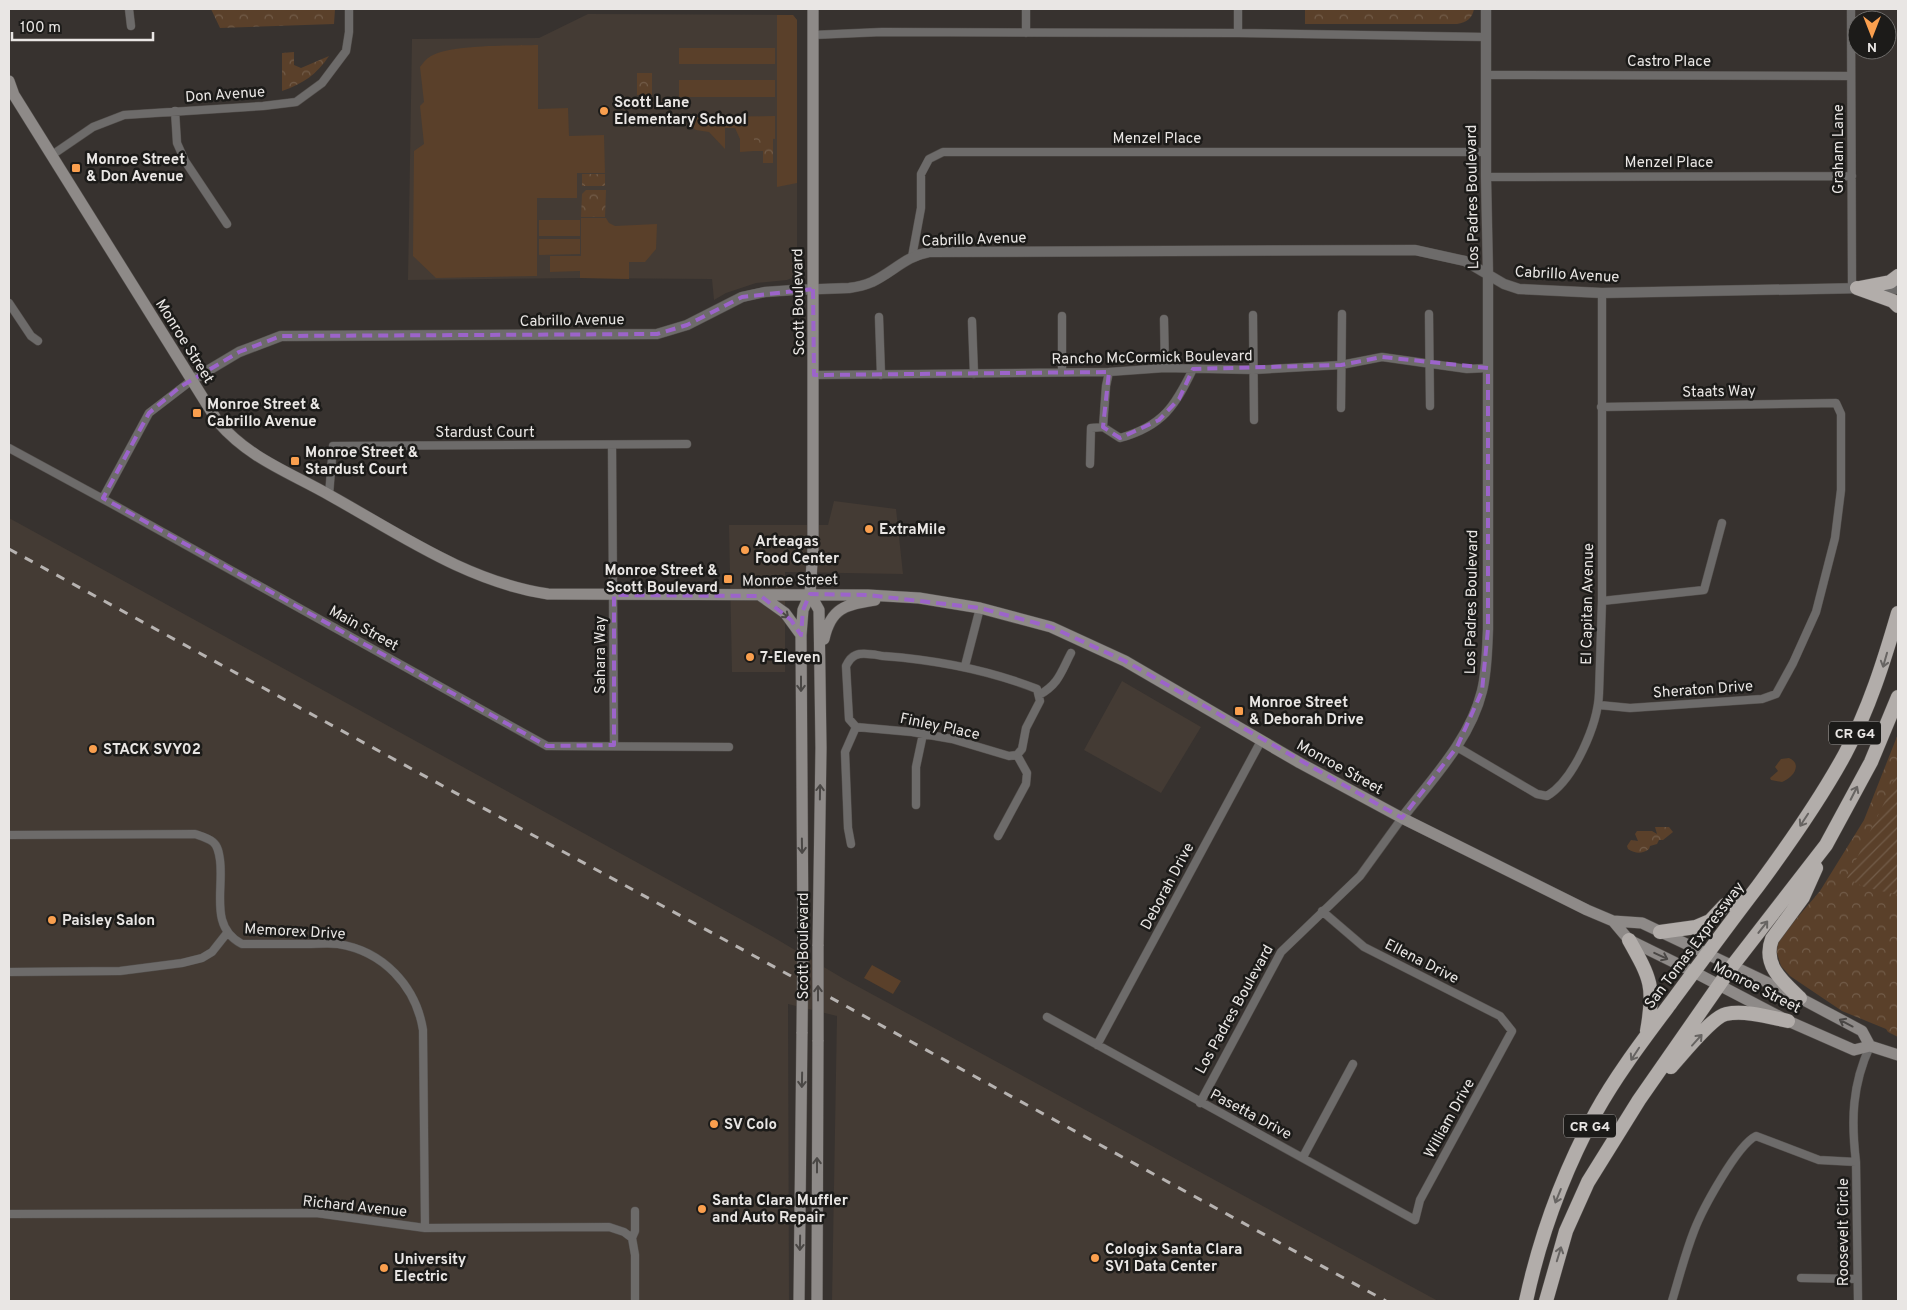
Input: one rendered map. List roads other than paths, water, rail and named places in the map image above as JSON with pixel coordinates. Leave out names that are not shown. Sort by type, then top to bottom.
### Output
[{"type":"highway","points":[[1854,288],[1890,282],[1898,276]]},
{"type":"highway","points":[[1854,288],[1893,301],[1898,306]]},
{"type":"highway","name":"San Tomas Expressway","points":[[1526,1301],[1531,1277],[1547,1225],[1570,1166],[1597,1112],[1646,1037],[1789,843],[1846,753],[1881,671],[1898,613]]},
{"type":"highway","name":"CR G4","points":[[1546,1301],[1566,1231],[1588,1182],[1639,1100],[1733,966],[1826,845],[1871,762],[1898,697]]},
{"type":"highway","points":[[1800,998],[1773,968],[1769,946],[1772,939],[1803,897],[1826,845]]},
{"type":"highway","points":[[1660,932],[1696,927],[1710,921],[1725,905],[1747,900]]},
{"type":"highway","points":[[1629,940],[1643,965],[1651,989],[1646,1037]]},
{"type":"highway","points":[[1639,1100],[1718,1017],[1725,1014],[1742,1014],[1788,1021]]},
{"type":"main road","name":"Scott Boulevard","points":[[799,1301],[803,938],[801,635],[803,610],[810,594],[813,548],[813,9]]},
{"type":"main road","name":"Monroe Street","points":[[9,81],[14,95],[218,422],[242,447],[266,462],[329,495],[427,551],[472,574],[499,584],[525,591],[548,594],[761,596],[810,594],[891,596],[919,598],[980,608],[1051,627],[1125,661],[1262,741],[1402,818],[1587,910],[1613,921],[1642,923],[1800,998],[1862,1031],[1870,1046]]},
{"type":"main road","name":"Scott Boulevard","points":[[810,594],[819,610],[821,748],[818,946],[817,1301]]},
{"type":"main road","points":[[761,596],[785,613],[801,635]]},
{"type":"main road","points":[[820,663],[827,628],[835,614],[849,605],[891,596]]},
{"type":"main road","name":"Monroe Street","points":[[1613,921],[1629,940],[1788,1021],[1854,1050],[1870,1046],[1898,1055]]},
{"type":"street","points":[[129,9],[131,26]]},
{"type":"street","name":"Don Avenue","points":[[52,155],[93,127],[124,115],[263,106],[296,102],[322,84],[346,51],[349,32],[349,9]]},
{"type":"street","points":[[1026,9],[1026,33]]},
{"type":"street","points":[[1238,9],[1238,33]]},
{"type":"street","name":"Los Padres Boulevard","points":[[1200,1103],[1281,952],[1360,876],[1457,747],[1477,708],[1482,692],[1486,670],[1488,620],[1486,9]]},
{"type":"street","name":"Graham Lane","points":[[1851,9],[1854,288]]},
{"type":"street","points":[[813,35],[882,32],[1238,33],[1486,37]]},
{"type":"street","name":"Castro Place","points":[[1486,75],[1851,76]]},
{"type":"street","points":[[174,111],[177,143],[185,160],[227,224]]},
{"type":"street","name":"Menzel Place","points":[[912,257],[921,208],[921,174],[930,159],[943,152],[1486,152]]},
{"type":"street","name":"Menzel Place","points":[[1486,177],[1852,176]]},
{"type":"street","name":"Cabrillo Avenue","points":[[103,498],[149,413],[192,380],[239,352],[282,336],[657,334],[687,325],[742,297],[765,292],[861,286],[872,282],[912,257],[929,252],[1415,250],[1465,261],[1504,284],[1519,289],[1602,293],[1854,288],[1898,289]]},
{"type":"street","name":"El Capitan Avenue","points":[[1457,747],[1537,794],[1547,796],[1556,791],[1589,738],[1599,705],[1602,602],[1602,293]]},
{"type":"street","points":[[9,303],[31,336],[38,341]]},
{"type":"street","points":[[1342,314],[1342,408]]},
{"type":"street","points":[[1429,314],[1430,406]]},
{"type":"street","points":[[1253,315],[1254,420]]},
{"type":"street","points":[[1062,316],[1062,372]]},
{"type":"street","points":[[879,317],[881,375]]},
{"type":"street","points":[[1164,319],[1165,368]]},
{"type":"street","points":[[972,321],[974,374]]},
{"type":"street","name":"Rancho McCormick Boulevard","points":[[814,376],[1109,372],[1165,368],[1253,370],[1342,365],[1382,358],[1467,369],[1488,368]]},
{"type":"street","points":[[1090,464],[1091,428],[1103,427],[1120,438],[1139,433],[1159,420],[1178,399],[1193,369]]},
{"type":"street","points":[[1103,427],[1109,372]]},
{"type":"street","name":"Staats Way","points":[[1602,407],[1836,403]]},
{"type":"street","name":"Sheraton Drive","points":[[1599,705],[1630,708],[1762,698],[1776,694],[1793,663],[1816,612],[1835,538],[1841,480],[1841,414],[1836,403]]},
{"type":"street","name":"Stardust Court","points":[[329,495],[333,446],[687,444]]},
{"type":"street","name":"Sahara Way","points":[[612,445],[614,745]]},
{"type":"street","name":"Main Street","points":[[9,448],[103,498],[547,746],[729,747]]},
{"type":"street","points":[[1602,602],[1704,590],[1722,523]]},
{"type":"street","points":[[965,666],[980,608]]},
{"type":"street","points":[[1039,695],[1052,688],[1056,683],[1071,653]]},
{"type":"street","points":[[851,844],[848,828],[845,752],[856,726],[849,719],[846,666],[849,660],[858,654],[918,658],[965,666],[1005,676],[1036,689],[1040,702],[1026,728],[1022,749],[1018,755],[1027,773],[1026,784],[998,836]]},
{"type":"street","name":"Finley Place","points":[[856,726],[952,739],[1009,756],[1018,755]]},
{"type":"street","points":[[916,806],[916,767],[923,734]]},
{"type":"street","name":"Deborah Drive","points":[[1096,1045],[1262,741]]},
{"type":"street","name":"Memorex Drive","points":[[9,834],[195,834],[214,843],[219,851],[221,867],[220,917],[228,934],[242,944],[337,944],[370,954],[396,974],[408,988],[420,1014],[423,1030],[425,1228]]},
{"type":"street","name":"Ellena Drive","points":[[1322,911],[1364,947],[1500,1016],[1512,1030]]},
{"type":"street","points":[[9,972],[120,971],[182,963],[202,958],[212,952],[228,934]]},
{"type":"street","name":"Pasetta Drive","points":[[1047,1017],[1415,1220]]},
{"type":"street","name":"William Drive","points":[[1415,1220],[1420,1200],[1512,1030]]},
{"type":"street","name":"Roosevelt Circle","points":[[1858,1301],[1854,1094],[1862,1063],[1870,1046]]},
{"type":"street","points":[[1303,1157],[1353,1064]]},
{"type":"street","points":[[1672,1301],[1694,1230],[1730,1163],[1748,1140],[1756,1136],[1818,1160],[1844,1163],[1856,1162]]},
{"type":"street","points":[[635,1211],[635,1231],[632,1238],[635,1255],[635,1301]]},
{"type":"street","name":"Richard Avenue","points":[[9,1214],[316,1213],[425,1228],[609,1227],[624,1232],[632,1238]]},
{"type":"street","points":[[1801,1278],[1858,1279]]},
{"type":"railway","points":[[9,549],[1386,1301]]},
{"type":"place","name":"Scott Lane Elementary School","points":[[604,111]]},
{"type":"place","name":"Monroe Street & Don Avenue","points":[[76,168]]},
{"type":"place","name":"Monroe Street & Cabrillo Avenue","points":[[197,413]]},
{"type":"place","name":"Monroe Street & Stardust Court","points":[[295,461]]},
{"type":"place","name":"ExtraMile","points":[[869,529]]},
{"type":"place","name":"Arteagas Food Center","points":[[745,550]]},
{"type":"place","name":"Monroe Street & Scott Boulevard","points":[[728,579]]},
{"type":"place","name":"7-Eleven","points":[[750,657]]},
{"type":"place","name":"Monroe Street & Deborah Drive","points":[[1239,711]]},
{"type":"place","name":"STACK SVY02","points":[[93,749]]},
{"type":"place","name":"Paisley Salon","points":[[52,920]]},
{"type":"place","name":"SV Colo","points":[[714,1124]]},
{"type":"place","name":"Santa Clara Muffler and Auto Repair","points":[[702,1209]]},
{"type":"place","name":"Cologix Santa Clara SV1 Data Center","points":[[1095,1258]]},
{"type":"place","name":"University Electric","points":[[384,1268]]}]
